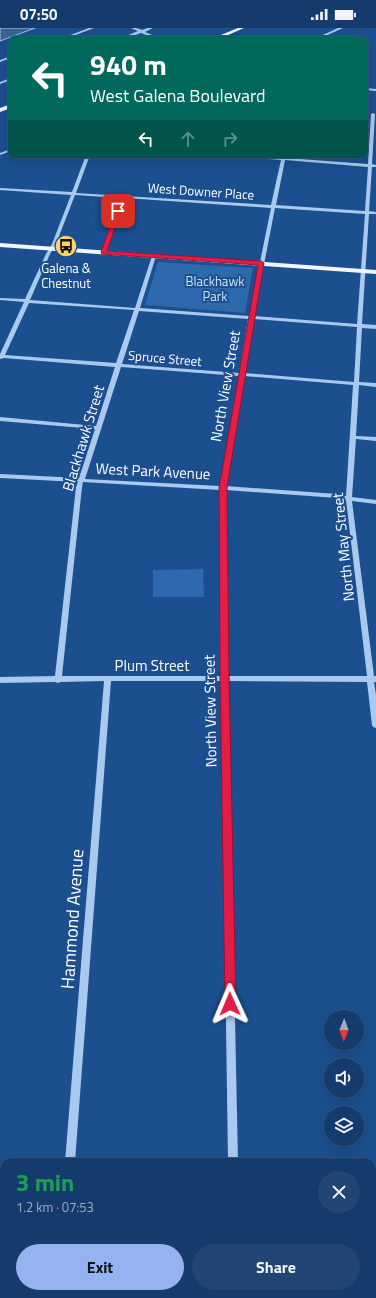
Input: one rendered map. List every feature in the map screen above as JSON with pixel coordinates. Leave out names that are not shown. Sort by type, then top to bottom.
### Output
[{"type":"main road","points":[[222,36],[242,28]]},
{"type":"main road","points":[[0,245],[376,272]]},
{"type":"street","points":[[70,36],[92,28]]},
{"type":"street","points":[[133,28],[152,36]]},
{"type":"street","points":[[131,36],[151,28]]},
{"type":"street","points":[[323,36],[341,28]]},
{"type":"street","name":"North May Street","points":[[373,114],[374,126],[362,271],[349,499],[373,679],[376,725]]},
{"type":"street","points":[[1,357],[54,244],[87,158]]},
{"type":"street","name":"North View Street","points":[[233,1158],[224,678],[223,488],[261,263],[274,207],[283,158]]},
{"type":"street","points":[[294,158],[376,166]]},
{"type":"street","name":"West Downer Place","points":[[0,188],[376,213]]},
{"type":"street","points":[[104,252],[123,197]]},
{"type":"street","name":"Blackhawk Street","points":[[58,680],[79,488],[154,256]]},
{"type":"street","points":[[0,299],[376,327]]},
{"type":"street","name":"Spruce Street","points":[[1,357],[376,385]]},
{"type":"street","points":[[0,419],[99,428]]},
{"type":"street","points":[[352,437],[376,439]]},
{"type":"street","name":"West Park Avenue","points":[[0,476],[223,488],[337,496],[376,502]]},
{"type":"street","name":"Plum Street","points":[[0,680],[108,678],[373,679]]},
{"type":"street","name":"Hammond Avenue","points":[[70,1158],[108,678]]},
{"type":"green space","name":"Blackhawk Park","points":[[158,262],[253,268],[245,313],[145,305]]},
{"type":"green space","points":[[203,569],[204,597],[153,597],[153,570]]},
{"type":"shaded area","points":[[0,28],[35,28],[13,36],[8,36],[8,38],[0,41]]},
{"type":"place","name":"Galena & Chestnut","points":[[66,246]]},
{"type":"route","points":[[118,211],[104,252],[261,263],[223,488],[224,672],[230,1004]]}]
